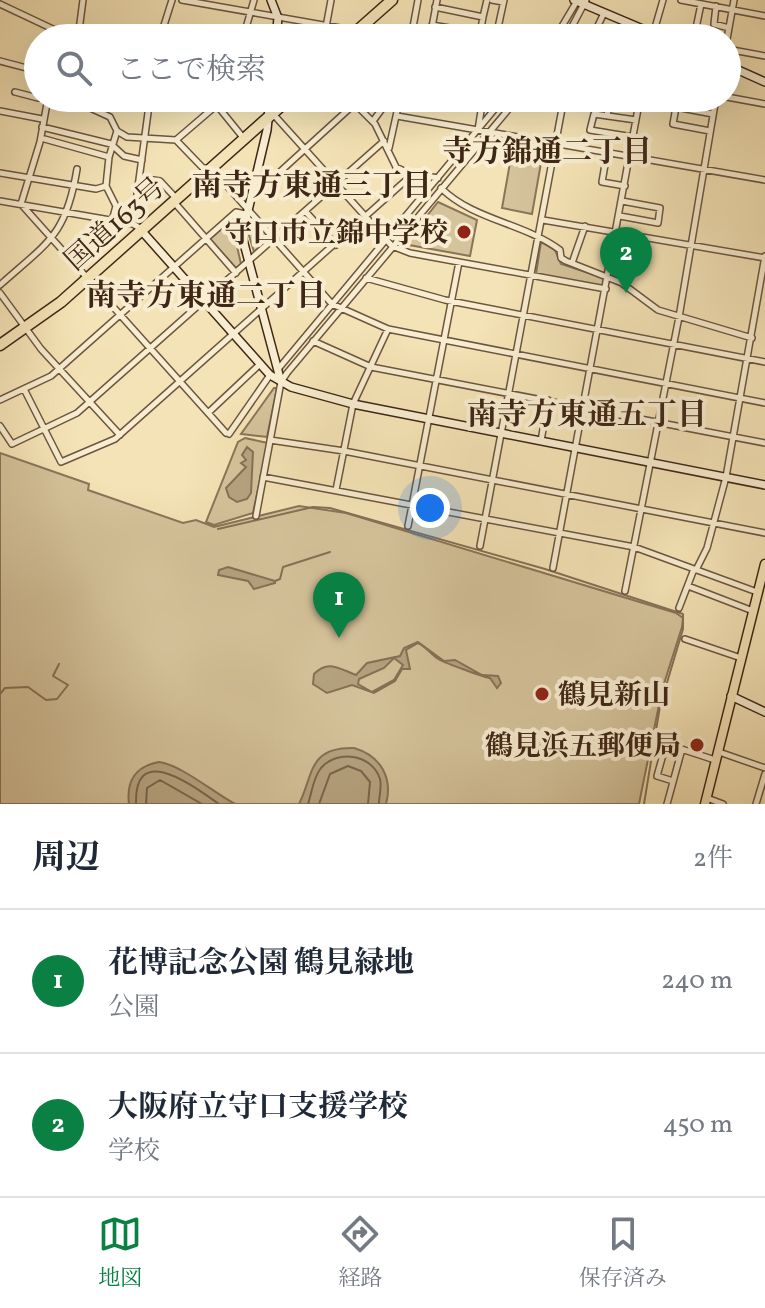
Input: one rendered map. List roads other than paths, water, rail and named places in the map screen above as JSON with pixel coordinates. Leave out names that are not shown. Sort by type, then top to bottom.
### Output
[{"type":"highway","points":[[368,24],[392,0]]},
{"type":"highway","points":[[371,24],[401,0]]},
{"type":"highway","name":"国道163号","points":[[208,168],[268,112]]},
{"type":"highway","name":"国道163号","points":[[0,345],[86,276],[268,112]]},
{"type":"highway","name":"国道163号","points":[[0,338],[24,328]]},
{"type":"main road","points":[[706,801],[765,564]]},
{"type":"street","points":[[75,24],[83,0]]},
{"type":"street","points":[[164,24],[172,0]]},
{"type":"street","points":[[182,0],[310,24]]},
{"type":"street","points":[[247,24],[254,0]]},
{"type":"street","points":[[271,0],[277,24]]},
{"type":"street","points":[[327,24],[331,0]]},
{"type":"street","points":[[414,24],[418,0]]},
{"type":"street","points":[[482,24],[489,0],[504,1],[499,24]]},
{"type":"street","points":[[656,24],[663,0]]},
{"type":"street","points":[[681,0],[765,16]]},
{"type":"street","points":[[730,24],[734,0]]},
{"type":"street","points":[[580,1],[627,24]]},
{"type":"street","points":[[564,24],[580,1]]},
{"type":"street","points":[[571,24],[580,1]]},
{"type":"street","points":[[0,4],[42,24]]},
{"type":"street","points":[[432,24],[436,4],[483,17]]},
{"type":"street","points":[[697,24],[701,4]]},
{"type":"street","points":[[714,24],[716,6]]},
{"type":"street","points":[[599,24],[604,13]]},
{"type":"street","points":[[741,52],[765,56]]},
{"type":"street","points":[[0,61],[24,67]]},
{"type":"street","points":[[741,71],[765,82]]},
{"type":"street","points":[[15,92],[24,94]]},
{"type":"street","points":[[741,100],[765,104]]},
{"type":"street","points":[[0,111],[43,119]]},
{"type":"street","points":[[21,204],[41,138],[45,112]]},
{"type":"street","points":[[99,112],[110,117],[117,131],[144,141]]},
{"type":"street","points":[[138,227],[148,112]]},
{"type":"street","points":[[176,140],[209,112]]},
{"type":"street","points":[[223,112],[241,135]]},
{"type":"street","points":[[256,516],[281,382],[242,236],[270,112]]},
{"type":"street","points":[[272,112],[392,246],[459,262],[606,289]]},
{"type":"street","points":[[251,188],[260,190],[348,112]]},
{"type":"street","points":[[365,112],[389,149],[396,167],[439,179]]},
{"type":"street","points":[[373,121],[380,112]]},
{"type":"street","points":[[389,149],[398,112]]},
{"type":"street","points":[[478,131],[481,112]]},
{"type":"street","points":[[279,368],[493,112]]},
{"type":"street","points":[[281,382],[506,112]]},
{"type":"street","points":[[480,546],[562,112]]},
{"type":"street","points":[[607,116],[608,112]]},
{"type":"street","points":[[553,568],[637,112]]},
{"type":"street","points":[[675,112],[673,124],[710,131]]},
{"type":"street","points":[[625,591],[679,317],[713,114],[702,112]]},
{"type":"street","points":[[633,137],[590,130],[594,114],[636,120]]},
{"type":"street","points":[[397,116],[765,180]]},
{"type":"street","points":[[42,127],[111,144],[124,156],[142,160]]},
{"type":"street","points":[[112,221],[116,206],[106,186],[111,144],[117,131]]},
{"type":"street","points":[[144,141],[151,137],[176,140],[208,168],[340,310],[388,329],[765,403]]},
{"type":"street","points":[[41,138],[109,157]]},
{"type":"street","points":[[0,426],[12,444],[45,429],[89,402],[384,141]]},
{"type":"street","points":[[607,153],[602,182],[625,186]]},
{"type":"street","points":[[0,285],[53,238],[69,213],[77,169]]},
{"type":"street","points":[[0,173],[96,189],[106,186]]},
{"type":"street","points":[[24,389],[61,462],[120,435],[235,336],[413,174]]},
{"type":"street","points":[[140,178],[160,181],[236,273]]},
{"type":"street","points":[[441,188],[467,207],[540,236],[560,250],[561,258],[622,283],[658,310],[752,338]]},
{"type":"street","points":[[0,201],[138,227],[259,365],[281,382],[353,404],[765,485]]},
{"type":"street","points":[[620,216],[658,223],[660,208],[622,201]]},
{"type":"street","points":[[21,204],[227,434],[270,375]]},
{"type":"street","points":[[0,400],[59,368],[236,212],[246,210]]},
{"type":"street","points":[[305,211],[336,245]]},
{"type":"street","points":[[543,220],[765,257],[726,477],[714,524],[679,608]]},
{"type":"street","points":[[572,263],[585,226]]},
{"type":"street","points":[[408,526],[459,262]]},
{"type":"street","points":[[366,278],[451,301],[765,362]]},
{"type":"street","points":[[0,293],[24,328],[120,435]]},
{"type":"street","points":[[336,490],[353,404],[388,329]]},
{"type":"street","points":[[313,341],[371,367],[765,443]]},
{"type":"street","points":[[208,413],[259,365]]},
{"type":"street","points":[[541,441],[548,400]]},
{"type":"street","points":[[270,440],[419,465],[765,533]]},
{"type":"street","points":[[263,477],[634,547],[757,592]]},
{"type":"street","points":[[688,586],[754,606],[765,605]]},
{"type":"street","points":[[685,639],[741,658]]},
{"type":"street","points":[[731,696],[765,712]]},
{"type":"street","points":[[673,781],[657,776],[666,744],[765,768]]},
{"type":"street","points":[[667,804],[682,749]]},
{"type":"street","points":[[765,774],[757,801],[765,800]]},
{"type":"street","points":[[706,801],[723,804]]},
{"type":"water","points":[[247,447],[253,452],[251,493],[247,499],[237,502],[229,497],[226,488],[246,467],[241,463],[246,460],[242,455]]},
{"type":"water","points":[[228,567],[275,583],[254,589],[248,581],[218,575],[219,570]]},
{"type":"water","points":[[418,642],[444,661],[455,660],[482,675],[498,676],[501,683],[497,688],[490,678],[440,660],[418,643],[406,650],[410,669],[402,669],[395,681],[374,693],[352,685],[327,693],[313,684],[314,674],[324,667],[334,667],[356,675],[367,663],[400,656],[404,648]],"holes":[[[394,658],[403,665],[394,680],[372,692],[358,684],[359,679],[384,668]]]},
{"type":"water","points":[[354,748],[371,756],[383,769],[388,785],[386,804],[299,804],[320,757],[339,749]]},
{"type":"water","points":[[159,762],[187,773],[235,804],[129,804],[129,788],[134,776],[144,767]]},
{"type":"waterway","points":[[218,529],[313,507],[330,508],[545,569],[683,614],[683,629],[660,706],[644,804]]},
{"type":"waterway","points":[[275,581],[280,579],[283,567],[330,552]]},
{"type":"waterway","points":[[0,694],[5,688],[28,687],[46,700],[57,699],[68,685],[53,676],[59,664]]},
{"type":"place","name":"守口市立錦中学校","points":[[464,232]]},
{"type":"place","name":"大阪府立守口支援学校","points":[[626,293]]},
{"type":"place","name":"花博記念公園 鶴見緑地","points":[[339,638]]},
{"type":"place","name":"鶴見新山","points":[[542,694]]},
{"type":"place","name":"鶴見浜五郵便局","points":[[697,745]]},
{"type":"district","name":"寺方錦通二丁目","points":[[547,151]]},
{"type":"district","name":"南寺方東通三丁目","points":[[312,185]]},
{"type":"district","name":"南寺方東通二丁目","points":[[206,295]]},
{"type":"district","name":"南寺方東通五丁目","points":[[587,414]]}]
